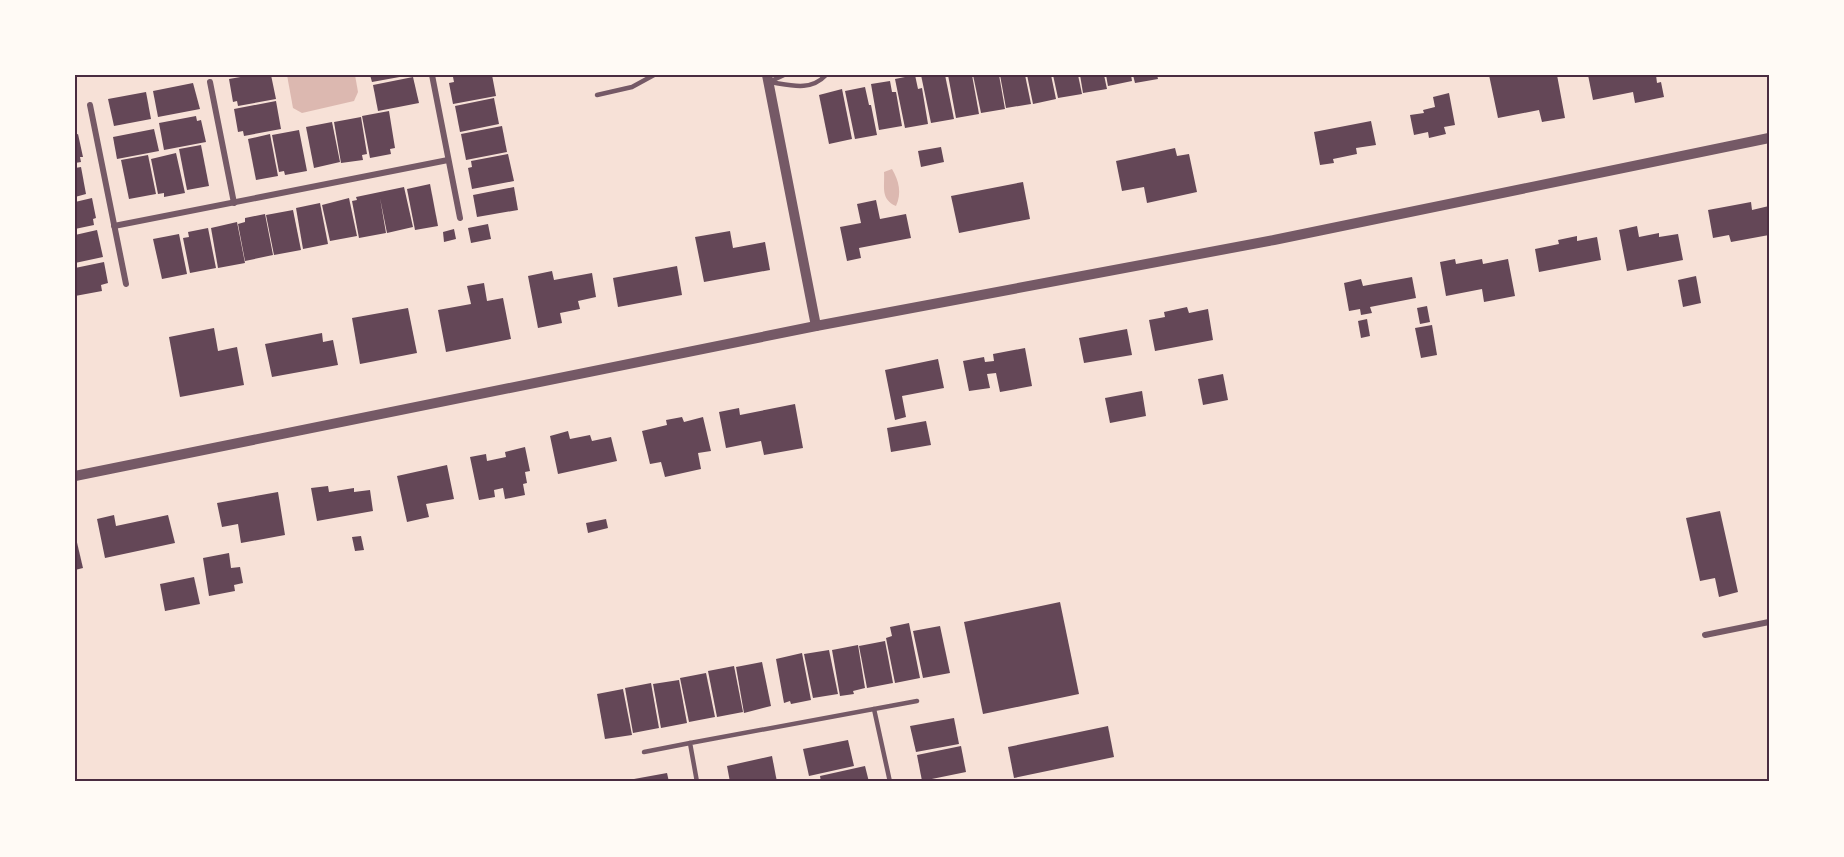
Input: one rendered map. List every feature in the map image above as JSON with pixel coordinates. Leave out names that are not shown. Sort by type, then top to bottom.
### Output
[{"type":"street","points":[[432,75],[460,218]]},
{"type":"street","points":[[768,79],[816,326]]},
{"type":"street","points":[[210,82],[234,203]]},
{"type":"street","points":[[90,105],[126,284]]},
{"type":"street","points":[[75,476],[816,326],[1274,240],[1769,138]]},
{"type":"street","points":[[114,226],[448,160]]},
{"type":"street","points":[[1705,634],[1769,622]]},
{"type":"lane","points":[[597,95],[632,87],[654,75]]},
{"type":"lane","points":[[768,79],[784,75]]},
{"type":"lane","points":[[768,79],[802,86],[818,83],[826,75]]},
{"type":"lane","points":[[644,752],[917,701]]},
{"type":"lane","points":[[874,709],[890,782]]},
{"type":"lane","points":[[690,743],[698,782]]},
{"type":"shaded area","points":[[287,75],[355,75],[358,92],[354,101],[302,113],[293,108]]},
{"type":"shaded area","points":[[892,169],[899,187],[896,206],[888,200],[884,192],[884,172]]},
{"type":"building","points":[[252,75],[271,75],[276,99],[238,106],[237,101],[233,102],[229,79]]},
{"type":"building","points":[[370,75],[405,75],[405,76],[372,82]]},
{"type":"building","points":[[492,75],[496,96],[453,104],[449,83],[454,82],[453,77]]},
{"type":"building","points":[[915,75],[918,89],[922,88],[928,124],[905,128],[895,79]]},
{"type":"building","points":[[921,75],[945,75],[954,119],[931,123]]},
{"type":"building","points":[[948,75],[972,75],[979,114],[956,118]]},
{"type":"building","points":[[973,75],[999,75],[1005,109],[981,113]]},
{"type":"building","points":[[1000,75],[1025,75],[1031,104],[1006,108]]},
{"type":"building","points":[[1027,75],[1051,75],[1056,99],[1033,104]]},
{"type":"building","points":[[1053,75],[1078,75],[1082,94],[1058,98]]},
{"type":"building","points":[[1080,75],[1104,75],[1107,89],[1083,93]]},
{"type":"building","points":[[1106,75],[1131,75],[1132,81],[1108,86]]},
{"type":"building","points":[[1133,75],[1157,75],[1158,79],[1135,83]]},
{"type":"building","points":[[1489,75],[1557,75],[1565,118],[1542,122],[1539,110],[1498,118]]},
{"type":"building","points":[[1588,75],[1656,75],[1657,83],[1661,82],[1664,97],[1635,103],[1633,92],[1593,100]]},
{"type":"building","points":[[413,77],[419,103],[378,111],[373,85]]},
{"type":"building","points":[[890,81],[892,92],[896,92],[902,126],[879,130],[871,84]]},
{"type":"building","points":[[193,83],[200,109],[158,117],[153,91]]},
{"type":"building","points":[[865,87],[877,135],[855,139],[845,91]]},
{"type":"building","points":[[842,89],[852,139],[829,144],[819,95]]},
{"type":"building","points":[[146,92],[151,119],[114,126],[108,99]]},
{"type":"building","points":[[1449,93],[1455,125],[1444,127],[1446,134],[1429,138],[1428,132],[1414,135],[1410,115],[1424,113],[1423,110],[1435,107],[1433,97]]},
{"type":"building","points":[[494,98],[499,124],[460,132],[455,106]]},
{"type":"building","points":[[276,101],[281,129],[244,136],[243,131],[238,132],[234,109]]},
{"type":"building","points":[[389,111],[395,148],[390,149],[391,154],[370,158],[362,116]]},
{"type":"building","points":[[196,116],[197,121],[201,120],[206,142],[164,150],[159,123]]},
{"type":"building","points":[[361,117],[367,154],[362,155],[363,160],[341,163],[334,122]]},
{"type":"building","points":[[1371,121],[1376,145],[1356,148],[1357,154],[1333,159],[1334,163],[1320,165],[1314,132]]},
{"type":"building","points":[[332,122],[340,162],[314,168],[306,127]]},
{"type":"building","points":[[502,126],[507,152],[466,160],[461,134]]},
{"type":"building","points":[[154,129],[159,151],[117,159],[113,137]]},
{"type":"building","points":[[299,130],[307,171],[285,175],[284,171],[279,172],[272,135]]},
{"type":"building","points":[[78,134],[83,157],[80,157],[81,162],[75,163],[75,135]]},
{"type":"building","points":[[270,134],[278,176],[256,180],[248,139]]},
{"type":"building","points":[[201,145],[209,186],[187,190],[179,149]]},
{"type":"building","points":[[941,147],[944,162],[921,167],[918,151]]},
{"type":"building","points":[[1175,148],[1177,156],[1189,154],[1197,192],[1147,203],[1144,187],[1122,191],[1116,161]]},
{"type":"building","points":[[176,153],[185,193],[164,197],[164,193],[158,194],[151,159]]},
{"type":"building","points":[[508,154],[514,181],[472,189],[468,168],[472,167],[471,161]]},
{"type":"building","points":[[148,155],[156,194],[129,199],[121,160]]},
{"type":"building","points":[[81,167],[86,194],[75,197],[75,168]]},
{"type":"building","points":[[1023,182],[1030,219],[959,233],[951,196]]},
{"type":"building","points":[[430,184],[438,226],[415,230],[407,189]]},
{"type":"building","points":[[404,187],[413,227],[387,233],[380,198],[386,233],[359,238],[352,201],[357,200],[356,197]]},
{"type":"building","points":[[514,187],[518,210],[477,217],[473,195]]},
{"type":"building","points":[[92,198],[96,218],[93,219],[94,225],[75,229],[75,202]]},
{"type":"building","points":[[349,198],[357,236],[330,241],[322,205]]},
{"type":"building","points":[[876,200],[880,219],[906,214],[911,238],[859,248],[861,258],[847,261],[840,227],[861,223],[857,204]]},
{"type":"building","points":[[1751,202],[1752,210],[1769,206],[1769,235],[1731,242],[1729,235],[1713,238],[1708,210]]},
{"type":"building","points":[[320,203],[328,244],[303,249],[296,208]]},
{"type":"building","points":[[293,210],[301,250],[274,255],[266,215]]},
{"type":"building","points":[[265,214],[273,255],[245,261],[238,224],[245,222],[245,218]]},
{"type":"building","points":[[237,222],[245,263],[218,268],[211,228]]},
{"type":"building","points":[[488,224],[491,239],[471,243],[468,228]]},
{"type":"building","points":[[1637,226],[1639,237],[1659,233],[1659,237],[1678,234],[1683,260],[1627,271],[1619,230]]},
{"type":"building","points":[[208,228],[216,268],[190,273],[183,238],[189,237],[188,232]]},
{"type":"building","points":[[454,229],[456,239],[444,242],[443,232]]},
{"type":"building","points":[[97,230],[103,257],[75,263],[75,235]]},
{"type":"building","points":[[730,231],[733,248],[765,242],[770,270],[704,282],[695,237]]},
{"type":"building","points":[[179,234],[187,274],[162,279],[153,239]]},
{"type":"building","points":[[1577,236],[1577,241],[1597,237],[1601,260],[1539,272],[1535,249],[1559,244],[1558,240]]},
{"type":"building","points":[[1455,259],[1456,264],[1482,259],[1483,264],[1508,259],[1515,296],[1484,302],[1482,289],[1446,296],[1440,262]]},
{"type":"building","points":[[104,262],[108,283],[101,285],[102,291],[75,296],[75,268]]},
{"type":"building","points":[[677,266],[682,295],[618,307],[613,278]]},
{"type":"building","points":[[552,271],[554,280],[592,273],[596,297],[578,301],[580,309],[560,313],[562,323],[538,328],[528,276]]},
{"type":"building","points":[[1696,276],[1701,303],[1683,307],[1678,280]]},
{"type":"building","points":[[1412,277],[1416,298],[1370,307],[1372,313],[1361,315],[1360,309],[1349,311],[1344,283],[1361,279],[1363,286]]},
{"type":"building","points":[[484,283],[487,301],[503,298],[511,339],[446,352],[438,310],[471,304],[467,286]]},
{"type":"building","points":[[1427,306],[1430,322],[1420,324],[1417,308]]},
{"type":"building","points":[[1187,307],[1189,313],[1208,309],[1213,340],[1155,351],[1149,320],[1165,317],[1164,312]]},
{"type":"building","points":[[408,308],[417,353],[360,364],[352,318]]},
{"type":"building","points":[[1367,319],[1370,336],[1361,338],[1358,321]]},
{"type":"building","points":[[1432,325],[1437,355],[1421,358],[1415,328]]},
{"type":"building","points":[[214,328],[218,351],[237,347],[244,385],[180,397],[169,337]]},
{"type":"building","points":[[1127,329],[1132,355],[1084,363],[1079,338]]},
{"type":"building","points":[[322,333],[323,342],[333,340],[338,365],[272,377],[265,344]]},
{"type":"building","points":[[1025,348],[1032,386],[1000,392],[996,373],[987,374],[990,388],[969,391],[963,361],[984,357],[985,362],[994,361],[993,354]]},
{"type":"building","points":[[938,359],[944,388],[902,396],[906,417],[895,420],[885,370]]},
{"type":"building","points":[[1223,374],[1228,400],[1203,405],[1198,379]]},
{"type":"building","points":[[1142,391],[1146,416],[1110,423],[1105,398]]},
{"type":"building","points":[[795,404],[803,448],[764,455],[761,441],[726,448],[719,412],[739,408],[740,415]]},
{"type":"building","points":[[682,417],[684,422],[703,417],[711,451],[698,453],[701,469],[665,477],[661,462],[650,464],[642,431],[667,425],[666,420]]},
{"type":"building","points":[[926,421],[931,445],[891,452],[887,428]]},
{"type":"building","points":[[568,431],[570,439],[590,435],[592,441],[611,437],[617,461],[558,474],[550,436]]},
{"type":"building","points":[[525,447],[530,471],[525,472],[527,483],[523,484],[525,495],[505,499],[503,488],[494,490],[495,497],[479,500],[470,457],[486,454],[487,461],[506,457],[505,452]]},
{"type":"building","points":[[447,465],[454,499],[426,504],[429,517],[407,522],[397,476]]},
{"type":"building","points":[[328,486],[329,492],[354,488],[354,492],[370,490],[373,511],[317,521],[311,488]]},
{"type":"building","points":[[278,492],[285,535],[241,543],[238,524],[222,527],[217,503]]},
{"type":"building","points":[[1720,511],[1738,592],[1719,597],[1715,578],[1700,581],[1686,518]]},
{"type":"building","points":[[114,515],[116,526],[168,515],[175,543],[105,558],[97,519]]},
{"type":"building","points":[[606,519],[608,528],[588,533],[586,523]]},
{"type":"building","points":[[75,534],[83,568],[75,570]]},
{"type":"building","points":[[361,536],[364,550],[355,551],[352,537]]},
{"type":"building","points":[[229,553],[231,568],[240,567],[243,583],[234,585],[235,591],[209,596],[203,558]]},
{"type":"building","points":[[194,577],[200,604],[165,611],[160,584]]},
{"type":"building","points":[[1060,602],[1079,694],[983,714],[964,622]]},
{"type":"building","points":[[909,623],[920,678],[895,683],[886,638],[892,636],[890,627]]},
{"type":"building","points":[[940,626],[950,673],[923,678],[913,631]]},
{"type":"building","points":[[885,641],[893,683],[867,688],[859,646]]},
{"type":"building","points":[[858,645],[865,688],[853,691],[854,694],[840,696],[832,650]]},
{"type":"building","points":[[829,650],[838,694],[813,698],[804,654]]},
{"type":"building","points":[[802,653],[811,700],[784,703],[776,659]]},
{"type":"building","points":[[762,662],[771,706],[744,713],[736,667]]},
{"type":"building","points":[[734,666],[743,712],[717,717],[708,671]]},
{"type":"building","points":[[706,673],[715,717],[689,722],[680,678]]},
{"type":"building","points":[[679,680],[687,723],[661,728],[653,684]]},
{"type":"building","points":[[651,683],[659,728],[633,733],[625,688]]},
{"type":"building","points":[[623,689],[632,735],[605,739],[597,694]]},
{"type":"building","points":[[954,718],[959,744],[916,752],[910,726]]},
{"type":"building","points":[[1108,726],[1114,757],[1014,778],[1008,747]]},
{"type":"building","points":[[848,740],[854,766],[809,776],[803,749]]},
{"type":"building","points":[[961,746],[966,772],[922,781],[917,755]]},
{"type":"building","points":[[772,756],[777,782],[730,782],[727,766]]},
{"type":"building","points":[[865,766],[869,782],[821,782],[820,776]]},
{"type":"building","points":[[667,773],[669,782],[623,782],[623,781]]}]
